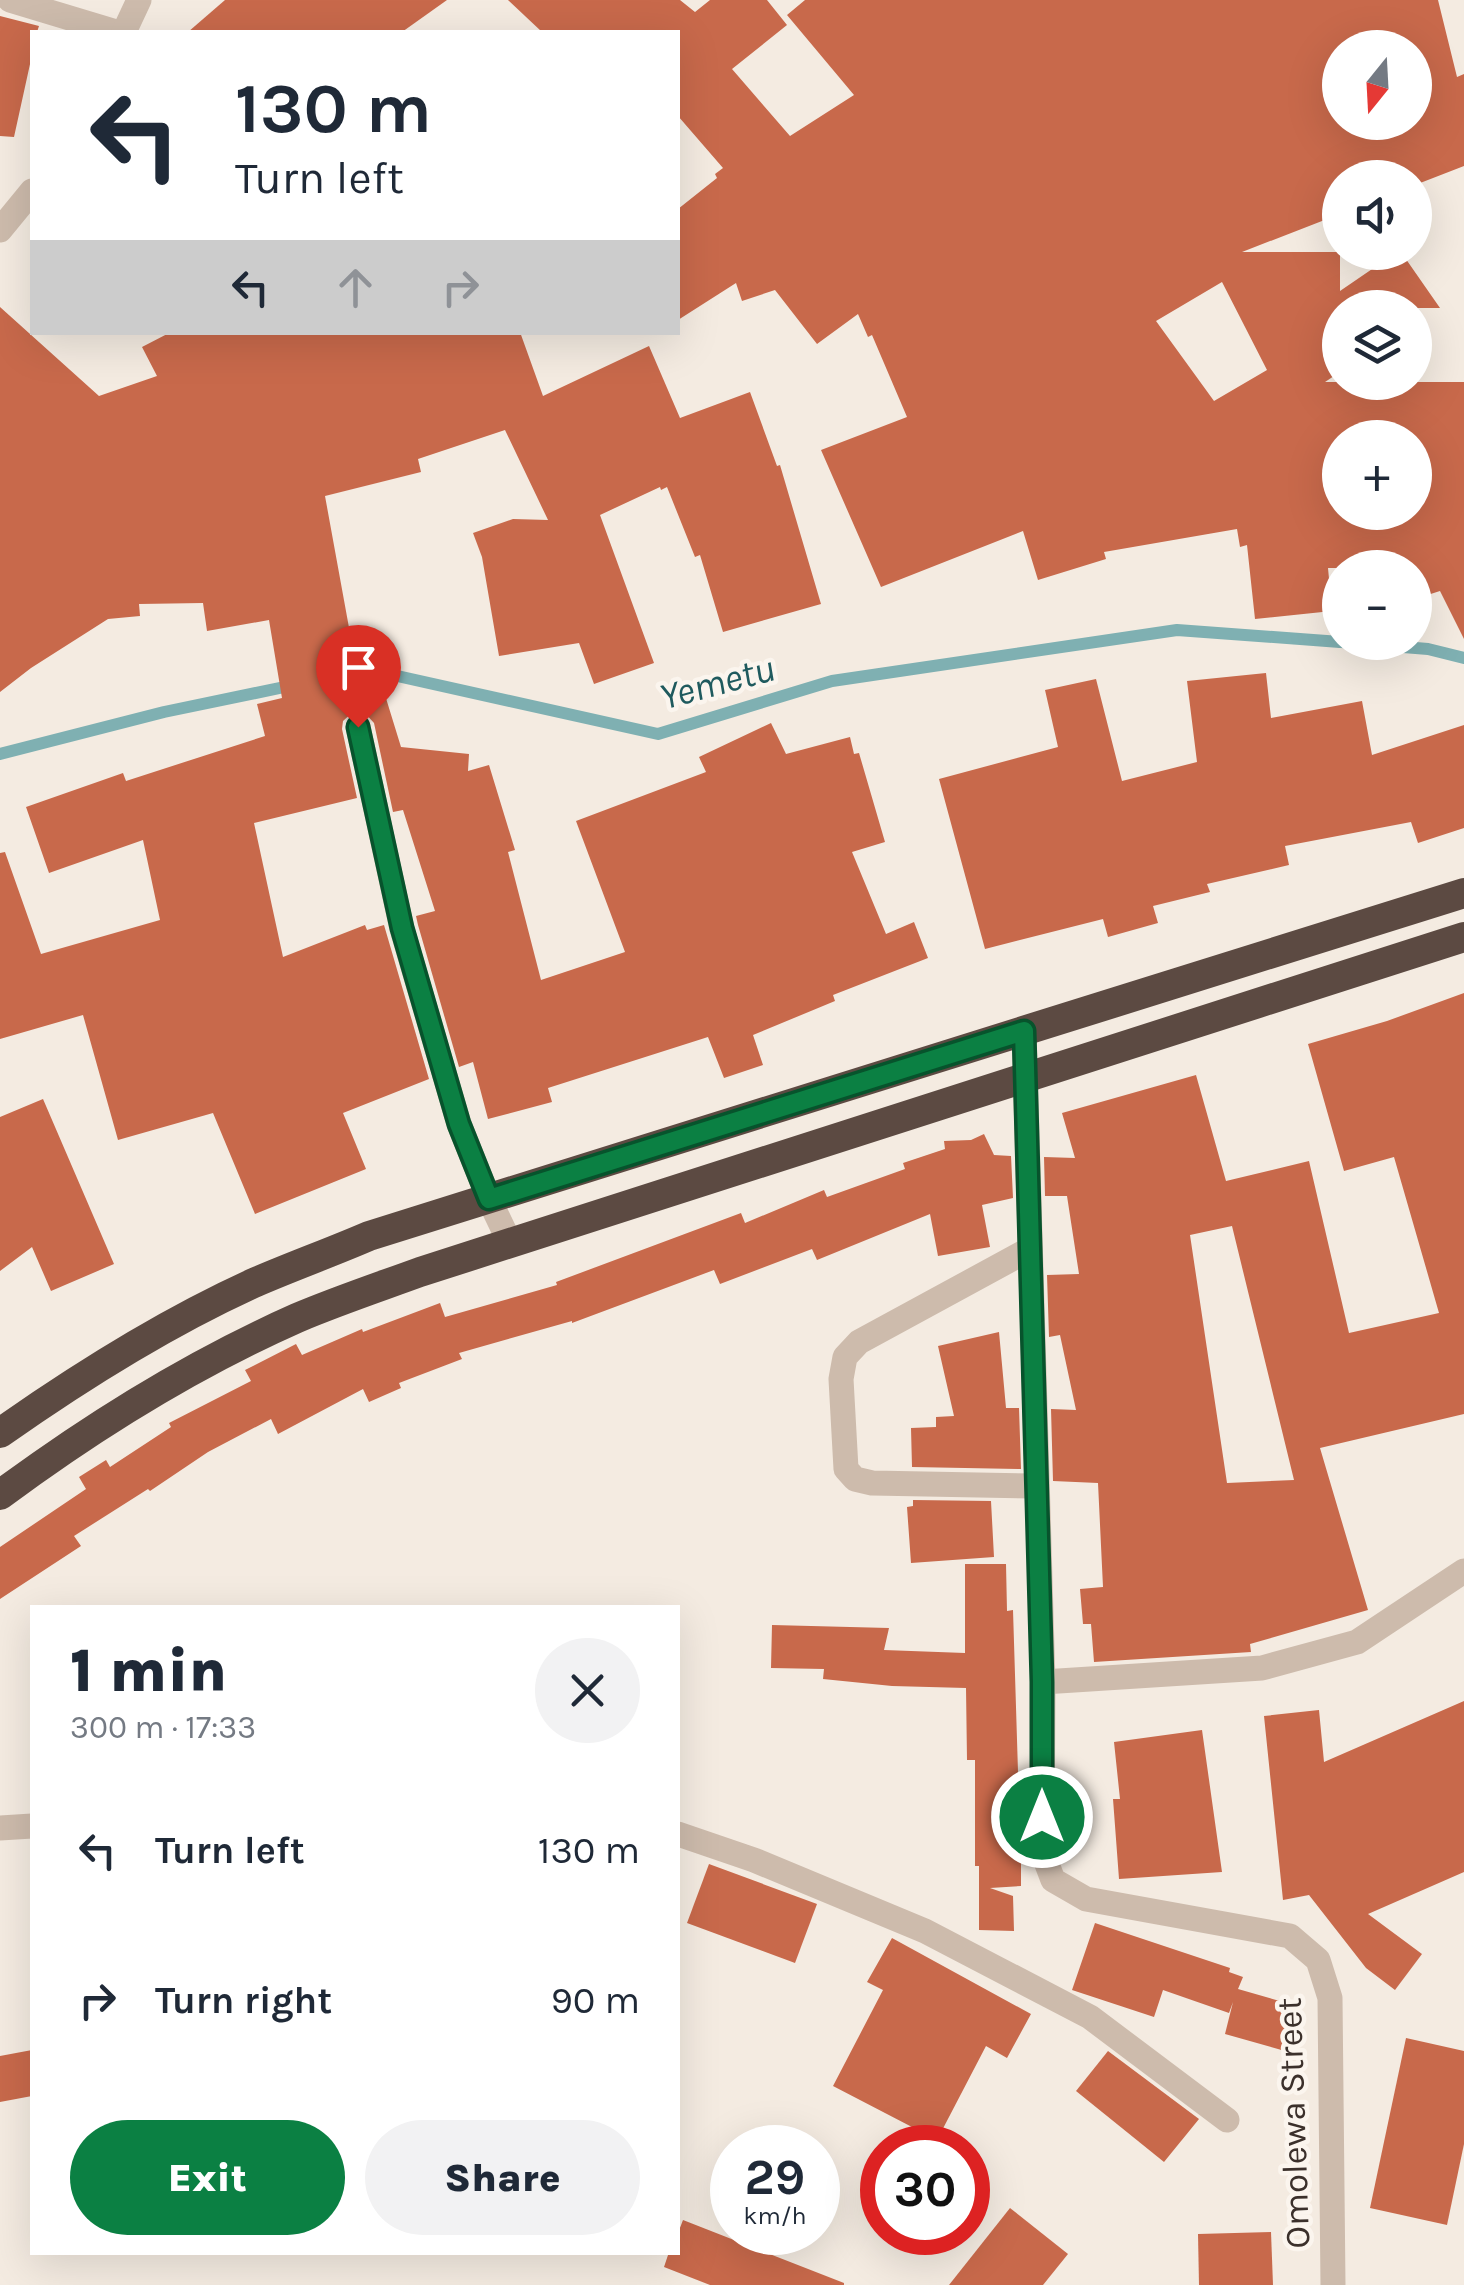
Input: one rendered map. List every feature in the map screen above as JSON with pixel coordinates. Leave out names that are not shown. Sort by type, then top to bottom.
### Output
[{"type":"highway","points":[[0,1433],[142,1340],[254,1283],[370,1236],[1464,893]]},
{"type":"highway","points":[[0,1495],[98,1424],[196,1368],[298,1318],[420,1272],[1464,937]]},
{"type":"street","points":[[10,0],[113,30]]},
{"type":"street","points":[[121,30],[140,0]]},
{"type":"street","points":[[0,230],[30,193]]},
{"type":"street","points":[[358,727],[402,928],[459,1124],[510,1243]]},
{"type":"street","points":[[1024,1031],[1042,1682],[1262,1668],[1357,1642],[1464,1570]]},
{"type":"street","points":[[1030,1248],[858,1342],[845,1357],[841,1378],[846,1469],[855,1480],[872,1484],[1036,1486]]},
{"type":"street","name":"Omolewa Street","points":[[1042,1682],[1042,1850],[1053,1880],[1086,1898],[1290,1936],[1318,1960],[1330,1998],[1332,2285]]},
{"type":"street","points":[[0,1828],[30,1826]]},
{"type":"street","points":[[680,1835],[754,1860],[925,1931],[1090,2017],[1227,2120]]},
{"type":"building","points":[[225,0],[447,0],[405,30],[190,30]]},
{"type":"building","points":[[508,0],[680,0],[695,12],[710,0],[767,0],[787,25],[732,69],[790,136],[854,95],[787,15],[805,0],[1438,0],[1457,77],[1464,74],[1464,166],[1432,178],[1432,160],[1322,160],[1322,221],[1242,252],[1322,252],[1322,270],[1340,270],[1340,290],[1322,290],[1322,400],[1432,400],[1432,382],[1464,382],[1464,639],[1440,591],[1432,594],[1432,550],[1322,550],[1322,612],[1255,619],[1247,545],[1240,547],[1237,529],[1104,552],[1106,559],[1038,580],[1023,531],[881,587],[821,450],[907,417],[872,335],[868,337],[858,314],[817,344],[775,290],[742,301],[736,283],[680,319],[680,207],[717,178],[715,174],[723,168],[680,118],[680,30],[540,30]],"holes":[[[1222,282],[1267,370],[1214,401],[1156,321]]]},
{"type":"building","points":[[0,16],[39,26],[38,30],[30,30],[30,64],[14,137],[0,136]]},
{"type":"building","points":[[1371,270],[1414,270],[1427,290],[1341,290]]},
{"type":"building","points":[[0,307],[99,396],[157,376],[142,347],[165,335],[521,335],[543,396],[649,346],[680,418],[750,392],[777,466],[780,465],[821,604],[723,632],[700,555],[695,557],[667,487],[660,487],[600,515],[654,663],[594,684],[579,643],[499,656],[482,557],[473,533],[513,519],[548,520],[505,430],[418,459],[421,472],[325,496],[360,688],[381,682],[401,747],[469,754],[468,771],[489,765],[515,850],[508,852],[541,980],[625,952],[576,821],[706,772],[699,757],[771,723],[786,754],[850,737],[854,754],[859,753],[885,842],[852,852],[886,934],[914,922],[928,958],[833,995],[835,1001],[753,1035],[763,1065],[724,1078],[708,1037],[548,1088],[552,1102],[488,1119],[473,1062],[459,1067],[418,925],[416,916],[435,911],[403,810],[393,812],[374,723],[364,712],[354,711],[343,721],[342,729],[357,798],[254,823],[283,957],[365,925],[367,930],[384,925],[429,1079],[343,1113],[366,1169],[255,1214],[213,1113],[118,1140],[83,1015],[0,1039],[0,853],[5,852],[41,954],[160,920],[143,840],[49,873],[26,807],[123,773],[126,781],[265,736],[257,704],[282,698],[269,620],[207,631],[203,603],[139,604],[140,616],[108,619],[0,692]]},
{"type":"building","points":[[1266,673],[1271,718],[1362,701],[1372,755],[1464,725],[1464,828],[1418,843],[1411,822],[1285,846],[1289,865],[1207,884],[1210,892],[1153,906],[1158,923],[1108,937],[1103,919],[985,949],[939,779],[1058,747],[1045,690],[1096,679],[1122,781],[1197,762],[1187,681]]},
{"type":"building","points":[[1464,993],[1464,1414],[1320,1448],[1368,1610],[1250,1644],[1251,1652],[1094,1662],[1091,1624],[1083,1624],[1080,1589],[1103,1587],[1098,1483],[1053,1481],[1051,1409],[1076,1410],[1060,1335],[1049,1337],[1047,1275],[1079,1274],[1067,1196],[1045,1196],[1044,1157],[1075,1158],[1062,1113],[1196,1075],[1226,1181],[1309,1161],[1349,1333],[1439,1313],[1394,1157],[1344,1171],[1308,1044]],"holes":[[[1232,1226],[1294,1480],[1227,1483],[1190,1235]]]},
{"type":"building","points":[[43,1099],[114,1264],[51,1291],[32,1247],[0,1271],[0,1117]]},
{"type":"building","points":[[984,1134],[994,1155],[1011,1156],[1013,1198],[982,1205],[990,1247],[938,1256],[930,1214],[817,1260],[812,1249],[720,1284],[714,1270],[572,1323],[459,1353],[462,1359],[399,1383],[401,1388],[369,1402],[363,1389],[278,1434],[271,1419],[208,1452],[74,1536],[81,1546],[0,1599],[0,1547],[86,1489],[79,1477],[106,1460],[110,1467],[171,1427],[169,1423],[251,1381],[245,1370],[296,1344],[302,1355],[362,1329],[363,1332],[440,1303],[445,1317],[557,1285],[556,1282],[741,1213],[745,1223],[824,1190],[827,1197],[905,1169],[903,1163],[945,1149],[944,1141],[971,1140]]},
{"type":"building","points":[[999,1332],[1006,1408],[1019,1408],[1021,1469],[912,1467],[911,1428],[936,1427],[936,1417],[954,1416],[938,1346]]},
{"type":"building","points":[[913,1500],[991,1501],[994,1557],[911,1563],[907,1507],[913,1506]]},
{"type":"building","points":[[965,1564],[1006,1564],[1007,1611],[1013,1610],[1021,1772],[1021,1886],[990,1888],[1013,1896],[1014,1931],[979,1930],[975,1760],[967,1760],[966,1688],[823,1679],[824,1669],[771,1668],[772,1625],[889,1628],[884,1650],[965,1653]]},
{"type":"building","points":[[1464,1701],[1464,1872],[1368,1914],[1422,1954],[1395,1990],[1366,1968],[1309,1895],[1283,1900],[1264,1716],[1319,1710],[1324,1762]]},
{"type":"building","points":[[1202,1730],[1222,1872],[1119,1879],[1113,1799],[1120,1799],[1114,1742]]},
{"type":"building","points":[[709,1864],[817,1904],[795,1963],[687,1923]]},
{"type":"building","points":[[1095,1923],[1230,1968],[1229,1972],[1243,1977],[1238,1989],[1297,2006],[1285,2051],[1225,2034],[1233,2002],[1229,2013],[1163,1990],[1154,2017],[1072,1990]]},
{"type":"building","points":[[892,1938],[1031,2014],[1007,2058],[986,2046],[945,2125],[908,2125],[833,2086],[883,1990],[867,1982]]},
{"type":"building","points":[[1406,2038],[1464,2051],[1464,2144],[1447,2225],[1370,2208]]},
{"type":"building","points":[[30,2050],[30,2096],[0,2102],[0,2056]]},
{"type":"building","points":[[1108,2051],[1199,2119],[1164,2162],[1076,2091]]},
{"type":"building","points":[[1010,2208],[1068,2254],[1043,2285],[949,2285],[973,2255],[990,2255],[990,2233]]},
{"type":"building","points":[[683,2220],[710,2231],[710,2255],[772,2255],[844,2285],[710,2285],[664,2267],[668,2255],[680,2255]]},
{"type":"building","points":[[1271,2232],[1273,2285],[1199,2285],[1198,2234]]},
{"type":"waterway","name":"Yemetu","points":[[343,674],[366,669],[658,734],[832,681],[1177,630],[1322,641]]},
{"type":"waterway","name":"Yemetu","points":[[1432,650],[1464,658]]},
{"type":"waterway","name":"Yemetu","points":[[0,754],[164,712],[294,685]]},
{"type":"route","points":[[358,727],[402,928],[459,1124],[489,1199],[1024,1031],[1042,1682],[1042,1817]]}]
